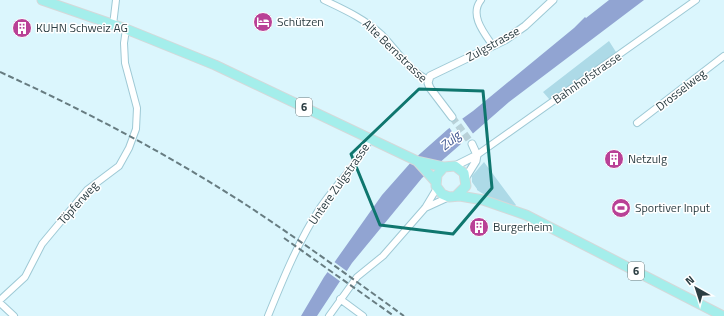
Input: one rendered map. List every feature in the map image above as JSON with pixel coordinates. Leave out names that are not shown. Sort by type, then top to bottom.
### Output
[{"type":"main road","name":"6","points":[[42,0],[113,24],[229,71],[413,160],[443,167]]},
{"type":"main road","name":"6","points":[[413,160],[434,182]]},
{"type":"main road","points":[[456,166],[462,170],[466,180],[462,192],[453,196],[442,194],[434,182],[438,173],[443,167],[456,166]]},
{"type":"main road","name":"6","points":[[466,180],[483,200]]},
{"type":"main road","name":"6","points":[[453,196],[483,200],[541,223],[723,316]]},
{"type":"street","points":[[113,24],[116,0]]},
{"type":"street","name":"Alte Bernstrasse","points":[[324,0],[348,11],[372,26],[416,73],[428,80],[430,88],[452,117]]},
{"type":"street","points":[[480,0],[476,7],[476,15],[493,46]]},
{"type":"street","name":"Zulgstrasse","points":[[428,80],[434,73],[493,46],[526,26],[553,0]]},
{"type":"street","name":"Bahnhofstrasse","points":[[477,155],[696,0]]},
{"type":"street","name":"Töpferweg","points":[[0,300],[25,277],[42,244],[79,199],[94,183],[118,166],[129,148],[136,129],[136,108],[125,63],[124,43],[126,29]]},
{"type":"street","name":"Drosselweg","points":[[637,123],[724,56]]},
{"type":"street","name":"Untere Zulgstrasse","points":[[268,316],[304,236],[330,194],[362,155],[370,139]]},
{"type":"street","points":[[466,180],[476,161],[477,155],[472,144]]},
{"type":"street","points":[[456,166],[477,155]]},
{"type":"street","points":[[329,316],[359,274],[376,262],[425,208],[434,182]]},
{"type":"street","points":[[425,208],[453,196]]},
{"type":"street","points":[[340,299],[363,316]]},
{"type":"street","points":[[0,304],[14,316]]},
{"type":"highlighted area","points":[[419,89],[483,91],[492,188],[453,234],[380,225],[351,154]]},
{"type":"shaded area","points":[[609,41],[616,52],[550,100],[543,92]]},
{"type":"shaded area","points":[[484,162],[516,205],[515,206],[488,197],[477,190],[472,182],[472,176]]},
{"type":"water","name":"Zulg","points":[[609,0],[644,0],[509,102],[422,178],[352,263],[317,316],[301,316],[324,277],[382,195],[413,160],[448,129],[473,111],[574,28],[585,17],[586,18]]},
{"type":"pier","points":[[461,117],[474,135],[462,145],[448,126]]},
{"type":"pier","points":[[333,261],[348,272],[341,282],[326,271]]},
{"type":"tunnel","points":[[452,117],[472,144]]},
{"type":"railway","points":[[0,72],[127,134],[218,187],[327,260],[404,316]]},
{"type":"railway","points":[[284,238],[394,316]]},
{"type":"place","name":"Schützen","points":[[263,22]]},
{"type":"place","name":"KUHN Schweiz AG","points":[[22,28]]},
{"type":"place","name":"Netzulg","points":[[614,159]]},
{"type":"place","name":"Sportiver Input","points":[[621,208]]},
{"type":"place","name":"Burgerheim","points":[[479,227]]}]
